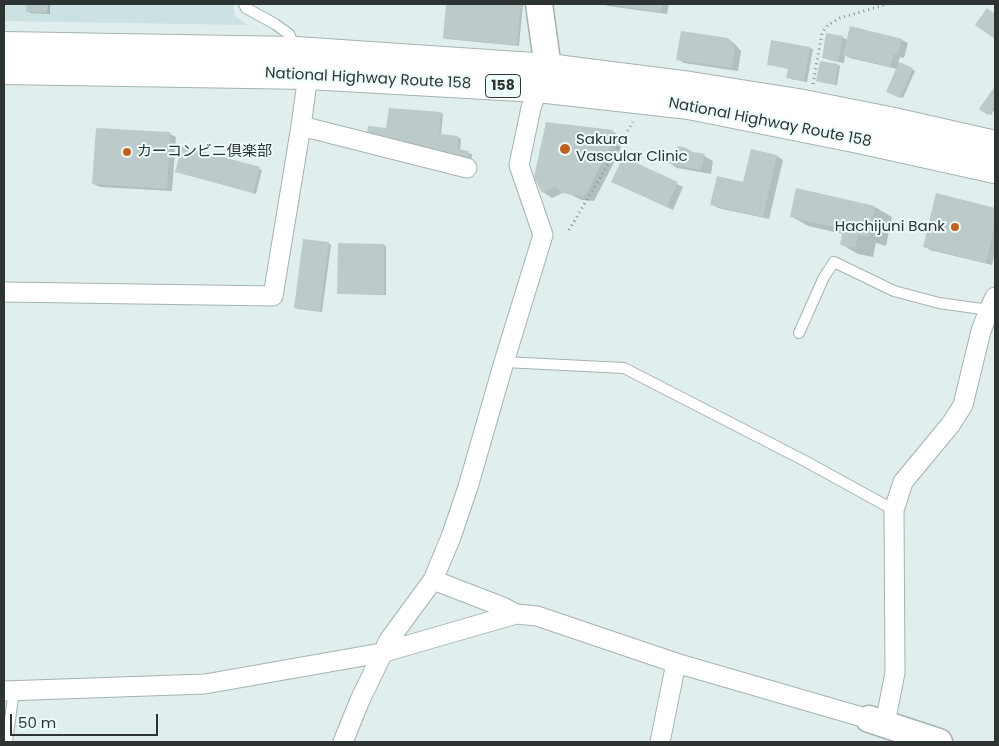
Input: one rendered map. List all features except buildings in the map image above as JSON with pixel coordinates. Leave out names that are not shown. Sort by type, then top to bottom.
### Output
[{"type":"highway","name":"National Highway Route 158","points":[[4,46],[690,86],[798,103],[995,145]]},
{"type":"highway","name":"National Highway Route 158","points":[[4,70],[302,63]]},
{"type":"highway","name":"National Highway Route 158","points":[[543,78],[638,100],[689,106],[859,139],[995,169]]},
{"type":"street","points":[[343,742],[381,653],[433,580],[451,537],[468,487],[543,235],[519,165],[531,108],[543,78],[539,4]]},
{"type":"street","points":[[4,292],[273,296],[301,126],[302,63]]},
{"type":"street","points":[[301,126],[467,168]]},
{"type":"street","points":[[877,721],[895,673],[894,510],[903,482],[951,424],[962,405],[981,331],[992,304]]},
{"type":"street","points":[[433,580],[503,607],[516,614]]},
{"type":"street","points":[[9,690],[205,684],[381,653],[516,614],[537,616],[676,663],[877,721],[938,742]]},
{"type":"street","points":[[660,742],[676,663]]},
{"type":"lane","points":[[244,4],[246,8],[289,34],[302,63]]},
{"type":"lane","points":[[799,333],[824,277],[834,262],[894,291],[939,303],[992,304]]},
{"type":"lane","points":[[504,362],[624,368],[805,461],[894,510]]},
{"type":"lane","points":[[7,742],[9,690]]},
{"type":"path","points":[[812,90],[822,33],[828,26],[840,18],[888,4]]},
{"type":"path","points":[[569,230],[634,121],[638,100]]},
{"type":"shaded area","points":[[4,4],[233,4],[235,16],[247,25],[4,21]]},
{"type":"place","name":"Sakura Vascular Clinic","points":[[565,149]]},
{"type":"place","name":"カーコンビニ倶楽部","points":[[127,152]]},
{"type":"place","name":"Hachijuni Bank","points":[[955,227]]}]
